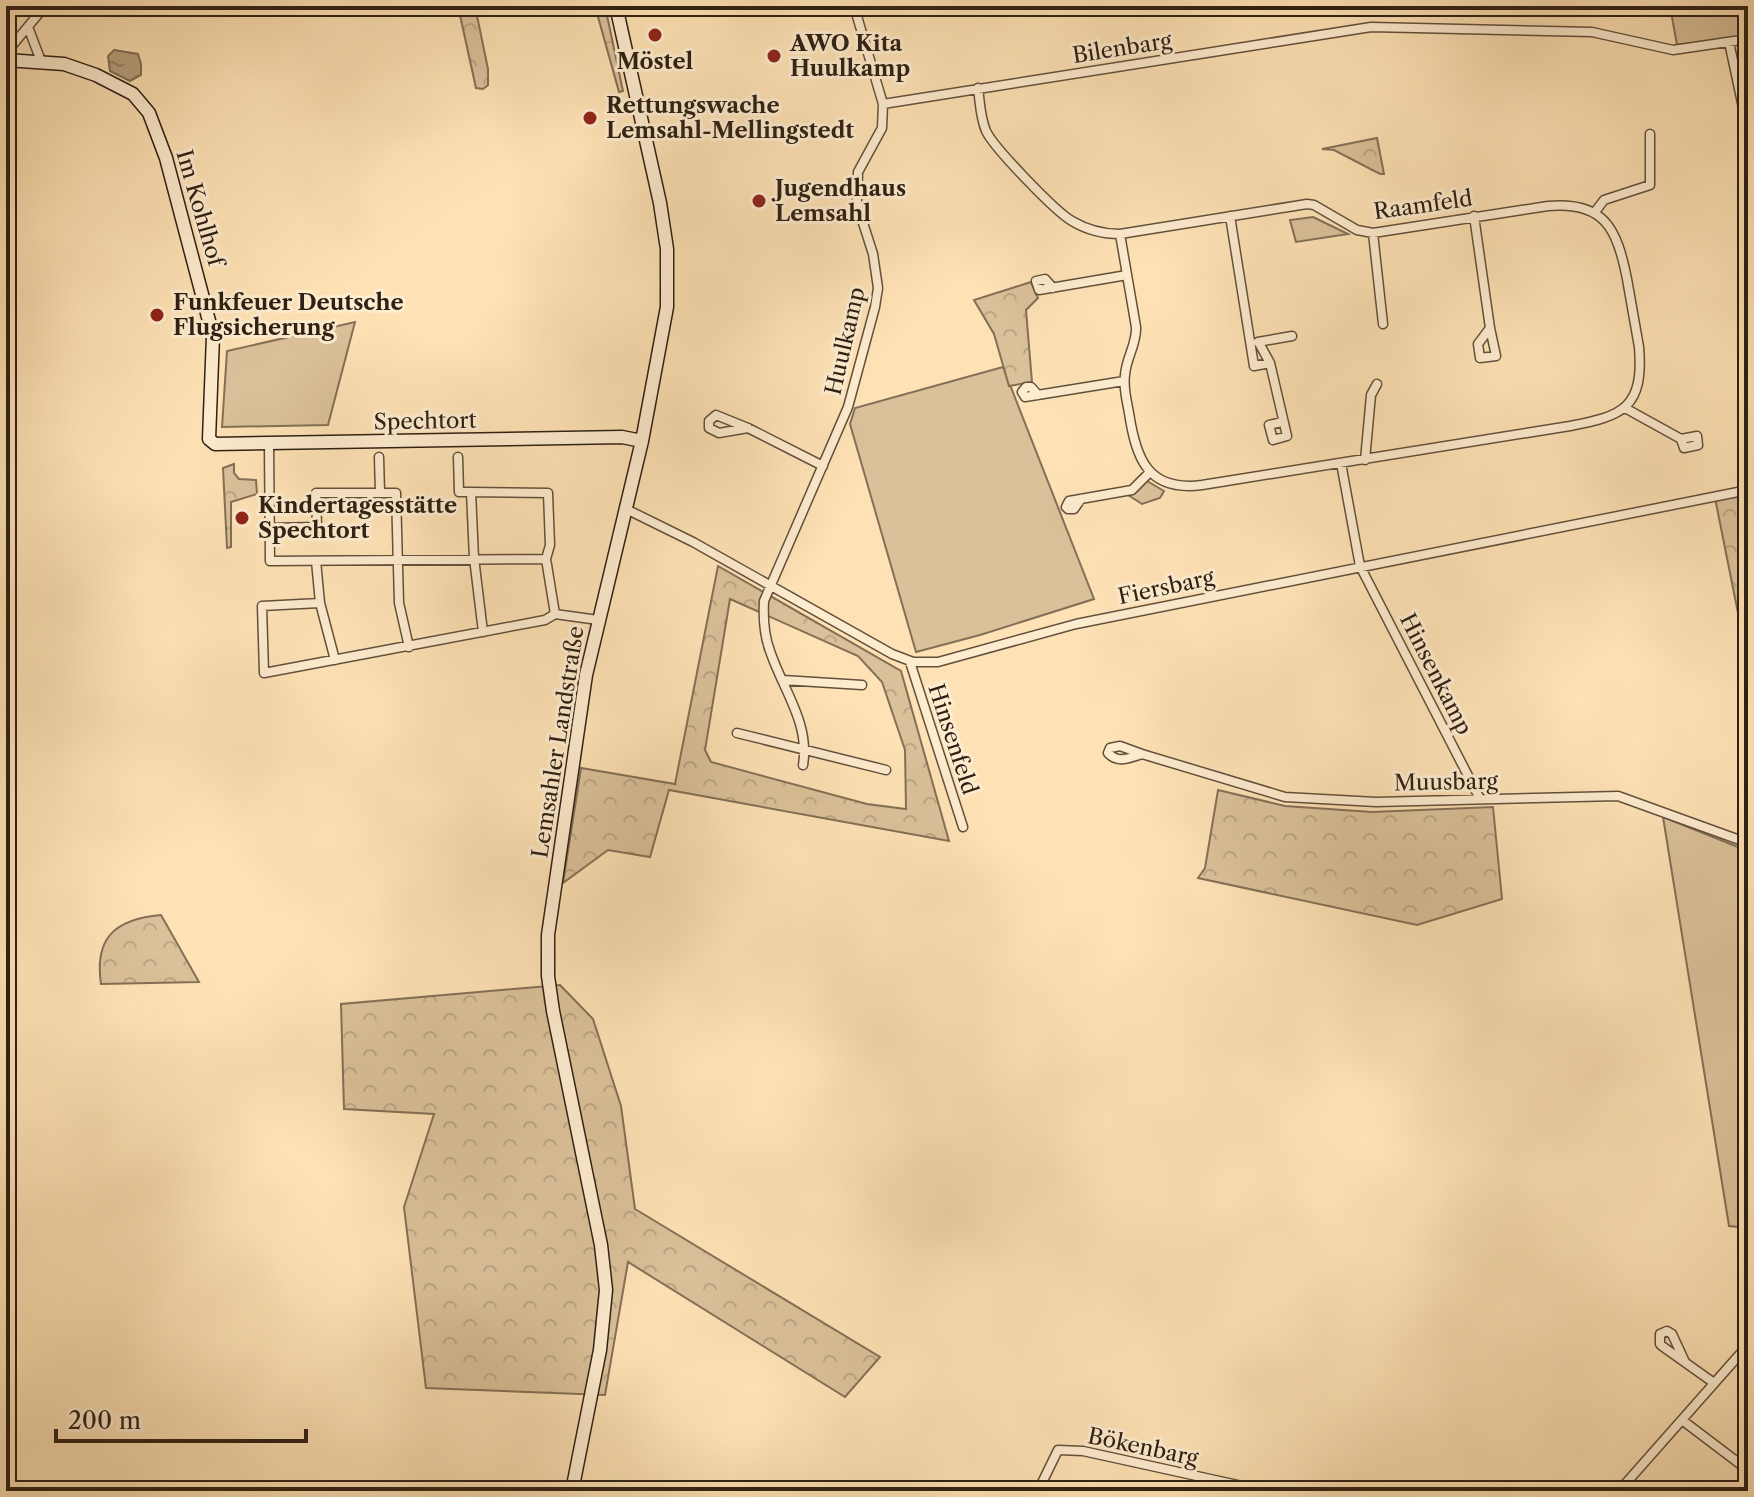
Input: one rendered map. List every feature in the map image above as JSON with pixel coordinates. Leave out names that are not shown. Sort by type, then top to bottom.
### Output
[{"type":"main road","name":"Lemsahler Landstraße","points":[[575,1490],[600,1350],[606,1281],[553,1011],[547,956],[578,717],[664,334],[668,259],[660,203],[616,6]]},
{"type":"main road","name":"Im Kohlhof","points":[[6,60],[64,64],[96,75],[133,94],[149,113],[166,158],[213,336],[209,439]]},
{"type":"main road","name":"Spechtort","points":[[209,439],[215,444],[622,437],[642,441]]},
{"type":"street","points":[[6,53],[45,6]]},
{"type":"street","name":"Huulkamp","points":[[806,751],[802,728],[765,636],[764,601],[853,394],[878,288],[873,254],[857,204],[858,172],[882,128],[883,104],[854,6]]},
{"type":"street","points":[[28,27],[41,61]]},
{"type":"street","name":"Bilenbarg","points":[[883,104],[1371,27],[1592,32],[1673,50],[1748,39]]},
{"type":"street","points":[[1729,42],[1748,131]]},
{"type":"street","name":"Raamfeld","points":[[978,88],[983,121],[990,138],[1059,212],[1090,230],[1120,234],[1314,205],[1357,230],[1373,233],[1563,204],[1595,212]]},
{"type":"street","points":[[1120,234],[1136,333],[1124,381],[1135,448],[1150,472],[1168,484],[1191,486],[1570,426],[1612,418],[1625,408],[1635,392],[1640,364],[1639,347],[1621,249],[1609,224],[1595,212],[1604,200],[1650,185],[1650,134]]},
{"type":"street","points":[[1230,216],[1254,366],[1270,363]]},
{"type":"street","points":[[1474,216],[1490,328]]},
{"type":"street","points":[[1373,233],[1383,324]]},
{"type":"street","points":[[1053,288],[1127,275]]},
{"type":"street","points":[[1251,336],[1259,343],[1270,363],[1282,422]]},
{"type":"street","points":[[1259,343],[1292,336]]},
{"type":"street","points":[[1038,395],[1124,381]]},
{"type":"street","points":[[1365,460],[1371,395],[1377,384]]},
{"type":"street","points":[[1625,408],[1681,439]]},
{"type":"street","points":[[748,428],[823,466]]},
{"type":"street","points":[[269,444],[270,561],[546,559]]},
{"type":"street","points":[[379,457],[380,493]]},
{"type":"street","points":[[458,457],[459,492],[548,493],[550,545],[546,559],[555,614]]},
{"type":"street","name":"Hinsenkamp","points":[[1341,463],[1360,566],[1480,799]]},
{"type":"street","points":[[1081,499],[1132,490],[1150,472]]},
{"type":"street","name":"Fiersbarg","points":[[626,509],[892,654],[910,662],[928,663],[951,660],[1076,624],[1748,490]]},
{"type":"street","points":[[471,492],[474,558],[483,632]]},
{"type":"street","points":[[269,528],[317,527],[316,493],[396,493],[399,603],[409,647]]},
{"type":"street","points":[[316,561],[320,603],[335,660]]},
{"type":"street","points":[[320,603],[262,606],[264,673],[545,620],[555,614],[598,620]]},
{"type":"street","name":"Hinsenfeld","points":[[910,662],[963,827]]},
{"type":"street","points":[[783,680],[862,685]]},
{"type":"street","points":[[737,733],[886,770]]},
{"type":"street","points":[[803,765],[806,751]]},
{"type":"street","name":"Muusbarg","points":[[1142,754],[1285,797],[1376,802],[1618,796],[1748,843]]},
{"type":"street","points":[[1619,1491],[1748,1345]]},
{"type":"street","points":[[1685,1362],[1714,1383]]},
{"type":"street","points":[[1682,1420],[1748,1470]]},
{"type":"street","name":"Bökenbarg","points":[[1038,1491],[1058,1450],[1083,1451],[1265,1491]]},
{"type":"green space","points":[[458,6],[475,6],[488,69],[488,85],[483,89],[476,88]]},
{"type":"green space","points":[[595,6],[605,6],[623,91],[619,92]]},
{"type":"green space","points":[[1670,6],[1748,6],[1748,36],[1677,45]]},
{"type":"green space","points":[[1377,138],[1384,174],[1334,150],[1322,149]]},
{"type":"green space","points":[[1313,217],[1348,234],[1296,242],[1290,220]]},
{"type":"green space","points":[[1031,282],[1038,298],[1026,310],[1032,382],[1009,386],[994,334],[974,300]]},
{"type":"green space","points":[[355,322],[328,425],[222,427],[227,351]]},
{"type":"green space","points":[[1003,367],[1094,599],[916,652],[850,424],[855,408]]},
{"type":"green space","points":[[234,464],[234,473],[239,479],[256,480],[257,494],[231,502],[231,547],[227,548],[223,468]]},
{"type":"green space","points":[[1147,481],[1164,491],[1160,498],[1142,504],[1128,495]]},
{"type":"green space","points":[[1748,495],[1748,663],[1715,498]]},
{"type":"green space","points":[[718,566],[901,671],[949,841],[669,790],[650,857],[608,850],[563,883],[581,768],[675,784]],"holes":[[[730,599],[858,656],[882,682],[905,750],[906,809],[867,804],[711,762],[705,750]]]},
{"type":"green space","points":[[1218,790],[1285,806],[1372,812],[1493,807],[1502,899],[1417,925],[1198,878],[1205,868]]},
{"type":"green space","points":[[1663,817],[1748,851],[1748,1228],[1729,1226]]},
{"type":"green space","points":[[161,915],[199,982],[101,984],[101,954],[112,933],[132,921]]},
{"type":"green space","points":[[560,985],[593,1019],[621,1106],[635,1209],[880,1357],[845,1397],[628,1262],[605,1395],[426,1388],[404,1207],[434,1114],[344,1109],[341,1004]]},
{"type":"water","points":[[114,50],[138,54],[141,75],[130,81],[110,71],[108,56]]},
{"type":"place","name":"Möstel","points":[[655,35]]},
{"type":"place","name":"AWO Kita Huulkamp","points":[[774,56]]},
{"type":"place","name":"Rettungswache Lemsahl-Mellingstedt","points":[[590,118]]},
{"type":"place","name":"Jugendhaus Lemsahl","points":[[759,201]]},
{"type":"place","name":"Funkfeuer Deutsche Flugsicherung","points":[[157,315]]},
{"type":"place","name":"Kindertagesstätte Spechtort","points":[[242,518]]}]
